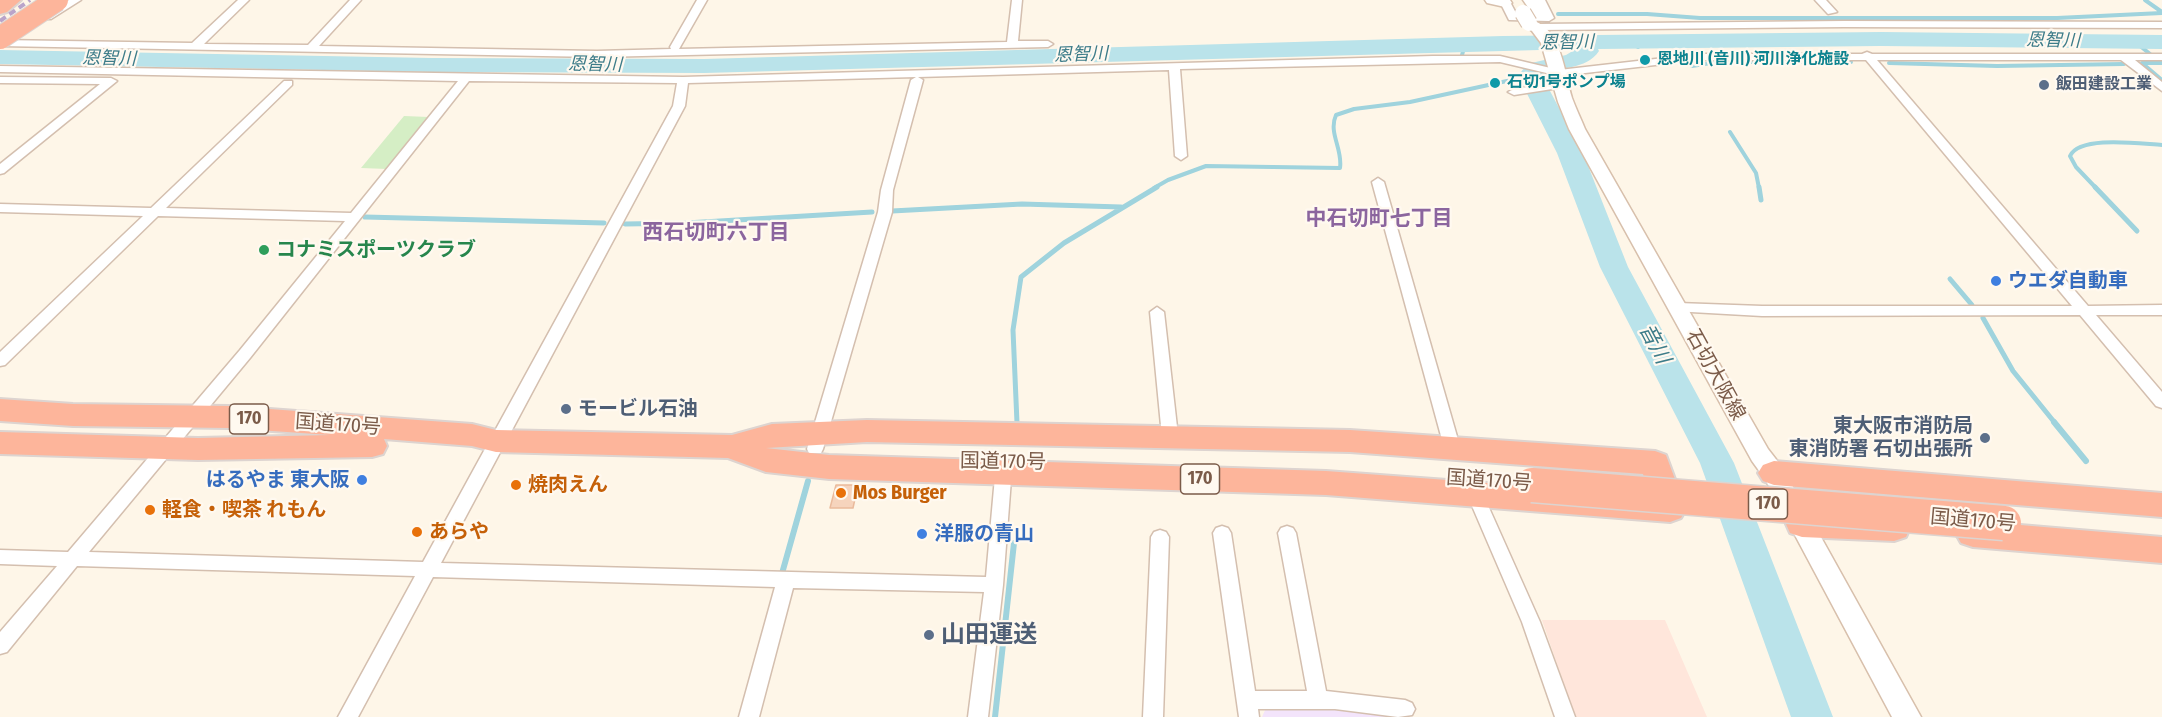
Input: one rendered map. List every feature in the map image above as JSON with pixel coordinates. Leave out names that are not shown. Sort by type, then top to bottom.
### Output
[{"type":"highway","points":[[0,8],[11,0]]},
{"type":"highway","points":[[0,30],[42,0]]},
{"type":"highway","points":[[0,38],[55,0]]},
{"type":"highway","name":"国道170号","points":[[0,410],[84,415],[236,418],[472,435],[496,441],[731,447],[817,440],[1254,453],[1410,460],[1530,477]]},
{"type":"highway","name":"170","points":[[731,447],[766,460],[819,466],[1004,467],[1474,492],[1670,508],[1655,464],[1452,447],[1350,441],[890,431],[817,440]]},
{"type":"highway","name":"国道170号","points":[[817,440],[916,459],[1004,467],[1530,477],[1999,515],[2162,536]]},
{"type":"highway","name":"国道170号","points":[[0,443],[165,448],[335,445],[465,448],[496,441]]},
{"type":"highway","points":[[1774,473],[2162,505]]},
{"type":"highway","name":"国道170号","points":[[1999,515],[2162,520]]},
{"type":"highway","points":[[1802,524],[1889,528],[2162,549]]},
{"type":"main road","name":"石切大阪線","points":[[1530,0],[1538,18],[1555,82],[1577,129],[1760,454],[1774,473],[1907,717]]},
{"type":"main road","name":"石切大阪線","points":[[1504,1],[1538,18]]},
{"type":"street","points":[[0,24],[46,17],[75,0]]},
{"type":"street","points":[[195,46],[244,0]]},
{"type":"street","points":[[314,46],[356,0]]},
{"type":"street","points":[[675,47],[702,0]]},
{"type":"street","points":[[1012,45],[1017,0]]},
{"type":"street","points":[[1820,0],[1832,12]]},
{"type":"street","points":[[1504,1],[1513,18],[1548,18],[1538,18]]},
{"type":"street","points":[[1538,18],[1628,26],[2162,25]]},
{"type":"street","points":[[1538,18],[1628,26]]},
{"type":"street","points":[[0,43],[608,54],[1048,44]]},
{"type":"street","points":[[1867,56],[2162,402]]},
{"type":"street","points":[[1514,92],[1555,82],[1696,57],[2162,57]]},
{"type":"street","points":[[2124,57],[2162,88]]},
{"type":"street","points":[[0,80],[288,83],[683,80],[1500,59],[1529,65],[1555,82]]},
{"type":"street","points":[[1174,66],[1181,156]]},
{"type":"street","points":[[0,69],[462,82]]},
{"type":"street","points":[[348,717],[674,116],[679,106],[683,80]]},
{"type":"street","points":[[817,440],[885,212],[887,190],[917,80]]},
{"type":"street","points":[[0,170],[111,81]]},
{"type":"street","points":[[0,646],[356,217],[462,82]]},
{"type":"street","points":[[0,361],[156,213],[288,83]]},
{"type":"street","points":[[1378,182],[1452,447]]},
{"type":"street","points":[[0,208],[356,217]]},
{"type":"street","points":[[1678,308],[1762,311],[2162,310]]},
{"type":"street","points":[[1157,312],[1170,436]]},
{"type":"street","points":[[978,717],[994,585],[1004,467]]},
{"type":"street","points":[[1474,492],[1532,622],[1565,717]]},
{"type":"street","points":[[1222,533],[1248,709],[1335,700],[1405,709]]},
{"type":"street","points":[[1287,533],[1318,700]]},
{"type":"street","points":[[1153,717],[1160,537]]},
{"type":"street","points":[[0,557],[994,585]]},
{"type":"street","points":[[749,717],[786,580]]},
{"type":"shaded area","points":[[1542,620],[1665,620],[1707,717],[1575,717]]},
{"type":"shaded area","points":[[1266,708],[1340,709],[1405,717],[1262,717]]},
{"type":"green space","points":[[404,116],[429,117],[387,169],[361,168]]},
{"type":"building","name":"Mos Burger","points":[[836,485],[858,485],[853,508],[830,508]]},
{"type":"waterway","points":[[2145,0],[2162,12]]},
{"type":"waterway","points":[[1558,14],[1647,14],[1700,18],[2057,18],[2162,13]]},
{"type":"waterway","name":"恩智川","points":[[0,57],[432,65],[704,66],[1503,43],[1881,39],[2162,42]]},
{"type":"waterway","name":"恩智川","points":[[1632,41],[1638,47]]},
{"type":"waterway","points":[[2134,41],[2150,54]]},
{"type":"waterway","points":[[1462,55],[1464,48],[1469,44]]},
{"type":"waterway","name":"音川","points":[[1588,51],[1574,60],[1535,69],[1530,76],[1570,153],[1614,267],[1717,463],[1812,717]]},
{"type":"waterway","points":[[1692,66],[1717,62],[1851,62]]},
{"type":"waterway","points":[[1889,63],[1997,66],[2124,64]]},
{"type":"waterway","points":[[2162,63],[2142,63],[2162,80]]},
{"type":"waterway","points":[[1154,188],[1168,180],[1206,166],[1340,168],[1340,154],[1334,128],[1336,115],[1354,109],[1410,102],[1530,76]]},
{"type":"waterway","name":"音川","points":[[1533,83],[1539,79]]},
{"type":"waterway","points":[[1730,132],[1756,173],[1759,188]]},
{"type":"waterway","points":[[2096,188],[2076,167],[2070,156],[2076,149],[2086,145],[2112,142],[2162,145]]},
{"type":"waterway","points":[[1017,423],[1013,330],[1021,277],[1064,243],[1157,187]]},
{"type":"waterway","points":[[1759,187],[1761,200]]},
{"type":"waterway","points":[[2095,187],[2137,231]]},
{"type":"waterway","points":[[892,211],[1022,204],[1121,207]]},
{"type":"waterway","points":[[625,224],[686,223],[872,212]]},
{"type":"waterway","points":[[365,217],[604,223]]},
{"type":"waterway","points":[[1950,279],[1972,305]]},
{"type":"waterway","points":[[1983,318],[2013,371],[2055,423]]},
{"type":"waterway","points":[[2054,422],[2086,461]]},
{"type":"waterway","points":[[781,577],[808,481]]},
{"type":"waterway","points":[[995,717],[1014,543]]},
{"type":"railway","points":[[0,21],[30,0]]},
{"type":"place","name":"恩地川 (音川) 河川浄化施設","points":[[1645,60]]},
{"type":"place","name":"石切1号ポンプ場","points":[[1495,83]]},
{"type":"place","name":"飯田建設工業","points":[[2044,85]]},
{"type":"place","name":"コナミスポーツクラブ","points":[[264,250]]},
{"type":"place","name":"ウエダ自動車","points":[[1996,281]]},
{"type":"place","name":"モービル石油","points":[[566,409]]},
{"type":"place","name":"東大阪市消防局 東消防署 石切出張所","points":[[1985,438]]},
{"type":"place","name":"はるやま 東大阪","points":[[362,480]]},
{"type":"place","name":"焼肉えん","points":[[516,485]]},
{"type":"place","name":"Mos Burger","points":[[841,493]]},
{"type":"place","name":"軽食・喫茶 れもん","points":[[150,510]]},
{"type":"place","name":"あらや","points":[[417,532]]},
{"type":"place","name":"洋服の青山","points":[[922,534]]},
{"type":"place","name":"山田運送","points":[[929,635]]},
{"type":"district","name":"中石切町七丁目","points":[[1379,219]]},
{"type":"district","name":"西石切町六丁目","points":[[716,233]]}]
